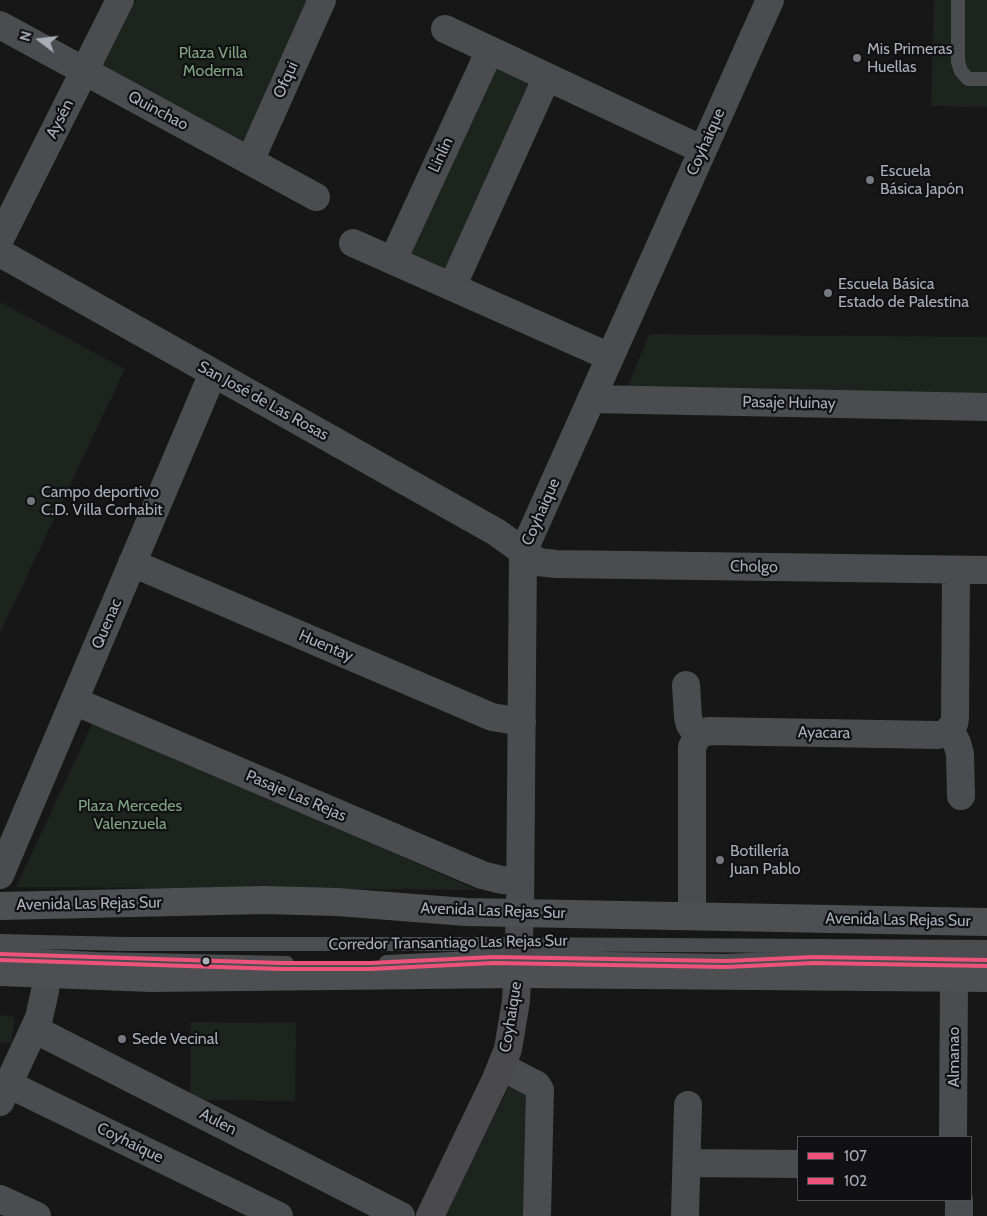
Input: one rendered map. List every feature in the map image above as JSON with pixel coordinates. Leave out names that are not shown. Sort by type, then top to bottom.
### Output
[{"type":"main road","name":"Avenida Las Rejas Sur","points":[[0,906],[264,900],[337,902],[466,912],[987,922]]},
{"type":"main road","points":[[0,972],[151,978],[248,978],[519,958],[987,978]]},
{"type":"street","name":"Aysén","points":[[0,239],[120,0]]},
{"type":"street","name":"Ofqui","points":[[250,161],[322,0]]},
{"type":"street","name":"Coyhaique","points":[[430,1216],[502,1067],[512,1031],[519,958],[523,552],[703,150],[762,2]]},
{"type":"street","name":"Quinchao","points":[[0,25],[316,197]]},
{"type":"street","points":[[446,29],[703,150]]},
{"type":"street","name":"Linlín","points":[[393,260],[490,50]]},
{"type":"street","points":[[452,287],[547,76]]},
{"type":"street","points":[[353,242],[610,357]]},
{"type":"street","name":"San José de Las Rosas","points":[[0,253],[496,532],[523,552]]},
{"type":"street","name":"Quenac","points":[[0,875],[213,373]]},
{"type":"street","name":"Pasaje Huinay","points":[[591,399],[987,407]]},
{"type":"street","name":"Cholgo","points":[[523,552],[538,562],[556,564],[987,570]]},
{"type":"street","name":"Huentay","points":[[132,563],[492,717],[522,722]]},
{"type":"street","points":[[956,570],[955,718],[950,730],[960,754],[961,796]]},
{"type":"street","points":[[686,685],[688,717],[690,725],[698,735],[692,746],[692,916]]},
{"type":"street","name":"Pasaje Las Rejas","points":[[74,702],[482,875],[502,880],[520,881]]},
{"type":"street","name":"Ayacara","points":[[698,735],[709,731],[938,735],[950,730]]},
{"type":"street","points":[[4,1093],[34,1029],[42,1007],[47,975]]},
{"type":"street","name":"Almanao","points":[[953,1136],[954,978]]},
{"type":"street","name":"Aulen","points":[[34,1029],[365,1208],[401,1216]]},
{"type":"street","name":"Coyhaique","points":[[502,1067],[537,1085],[540,1090],[537,1216]]},
{"type":"street","name":"Coyhaique","points":[[4,1093],[279,1216]]},
{"type":"street","points":[[685,1216],[688,1105]]},
{"type":"street","points":[[687,1163],[797,1164]]},
{"type":"street","points":[[0,1198],[37,1216]]},
{"type":"street","points":[[959,1201],[959,1216]]},
{"type":"lane","points":[[958,0],[958,62],[961,71],[968,79],[987,79]]},
{"type":"lane","name":"Corredor Transantiago Las Rejas Sur","points":[[0,941],[519,958],[716,961],[814,956],[987,960]]},
{"type":"lane","name":"Corredor Transantiago Las Rejas Sur","points":[[0,954],[281,963],[370,963],[494,957],[519,958],[987,947]]},
{"type":"green space","name":"Plaza Villa Moderna","points":[[136,0],[309,0],[242,148],[100,70]]},
{"type":"green space","points":[[934,0],[987,0],[987,107],[931,106]]},
{"type":"green space","points":[[499,62],[538,81],[448,272],[409,254]]},
{"type":"green space","name":"Campo deportivo C.D. Villa Corhabit","points":[[0,302],[125,369],[0,633]]},
{"type":"green space","points":[[649,334],[987,337],[987,404],[623,398]]},
{"type":"green space","name":"Plaza Mercedes Valenzuela","points":[[94,720],[477,890],[16,887]]},
{"type":"green space","points":[[0,1015],[15,1017],[11,1043],[0,1042]]},
{"type":"green space","points":[[191,1022],[296,1023],[295,1101],[190,1100]]},
{"type":"green space","points":[[511,1082],[535,1095],[532,1216],[445,1216]]},
{"type":"transit line","name":"107","points":[[0,954],[281,963],[370,963],[494,957],[726,961],[814,957],[987,960]]},
{"type":"transit line","name":"102","points":[[0,960],[281,969],[370,969],[494,963],[726,967],[814,963],[987,966]]},
{"type":"place","name":"Mis Primeras Huellas","points":[[857,58]]},
{"type":"place","name":"Escuela Básica Japón","points":[[870,180]]},
{"type":"place","name":"Escuela Básica Estado de Palestina","points":[[828,293]]},
{"type":"place","name":"Campo deportivo C.D. Villa Corhabit","points":[[31,501]]},
{"type":"place","name":"Botillería Juan Pablo","points":[[720,860]]},
{"type":"place","name":"Sede Vecinal","points":[[122,1039]]}]
